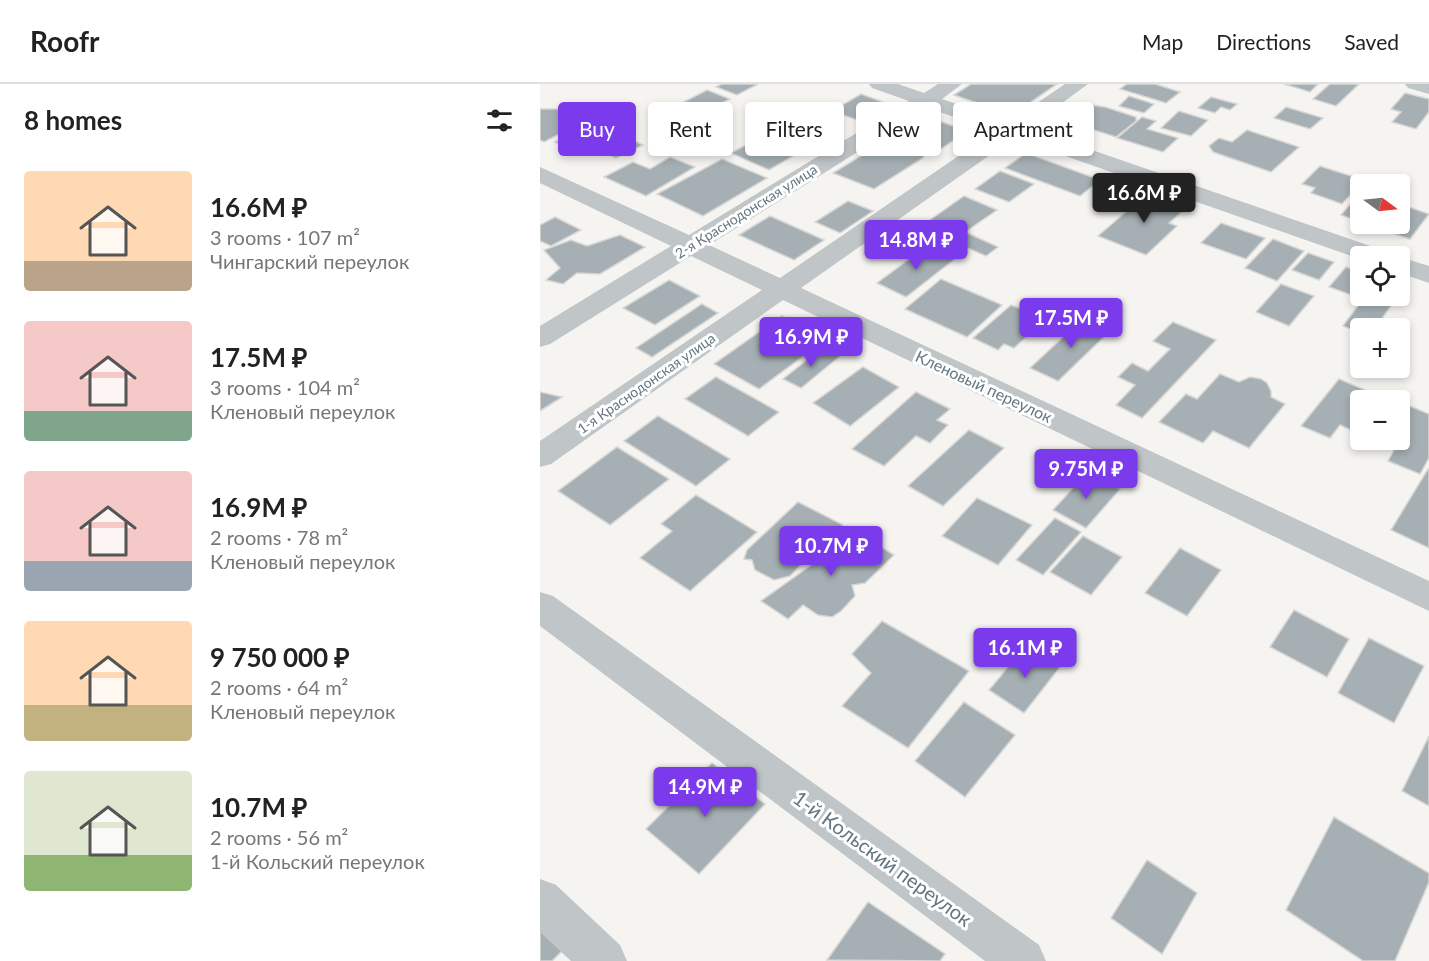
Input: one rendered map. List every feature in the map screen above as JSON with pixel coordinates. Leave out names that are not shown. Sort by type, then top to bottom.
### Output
[{"type":"street","points":[[879,84],[953,109]]},
{"type":"street","name":"2-я Краснодонская улица","points":[[540,338],[952,84]]},
{"type":"street","name":"1-я Краснодонская улица","points":[[1052,102],[1078,84]]},
{"type":"street","points":[[1415,84],[1429,88]]},
{"type":"street","name":"1-я Краснодонская улица","points":[[540,456],[974,156]]},
{"type":"street","points":[[1087,156],[1350,247]]},
{"type":"street","name":"Кленовый переулок","points":[[540,174],[692,244],[780,290],[1429,597]]},
{"type":"street","points":[[1410,268],[1429,275]]},
{"type":"street","name":"1-й Кольский переулок","points":[[540,606],[1023,961]]},
{"type":"street","points":[[540,901],[604,961]]},
{"type":"building","points":[[722,84],[758,84],[737,95],[716,87]]},
{"type":"building","points":[[971,84],[1057,84],[1031,102],[974,102],[954,95]]},
{"type":"building","points":[[1127,84],[1155,84],[1180,92],[1166,103],[1120,89]]},
{"type":"building","points":[[1284,84],[1318,84],[1310,92]]},
{"type":"building","points":[[1330,84],[1359,84],[1336,106],[1313,99]]},
{"type":"building","points":[[707,90],[730,99],[724,102],[684,102]]},
{"type":"building","points":[[1405,93],[1429,99],[1429,112],[1416,129],[1392,122],[1401,112],[1391,109]]},
{"type":"building","points":[[861,94],[883,102],[856,102],[856,120],[844,115],[844,104]]},
{"type":"building","points":[[1129,96],[1154,104],[1144,113],[1119,106]]},
{"type":"building","points":[[1211,97],[1237,104],[1230,110],[1221,107],[1215,113],[1198,108]]},
{"type":"building","points":[[1094,105],[1136,117],[1136,121],[1116,137],[1094,130]]},
{"type":"building","points":[[1286,107],[1323,118],[1310,129],[1274,118]]},
{"type":"building","points":[[540,109],[558,109],[558,135],[544,142],[540,140]]},
{"type":"building","points":[[1179,111],[1208,120],[1191,136],[1161,128]]},
{"type":"building","points":[[1142,117],[1156,121],[1147,129],[1178,138],[1163,152],[1117,138]]},
{"type":"building","points":[[941,122],[953,126],[953,141],[941,149]]},
{"type":"building","points":[[1247,130],[1299,147],[1271,172],[1213,152],[1209,146],[1219,138],[1232,142]]},
{"type":"building","points":[[636,142],[643,145],[636,148]]},
{"type":"building","points":[[745,145],[745,156],[793,156],[769,170],[733,152]]},
{"type":"building","points":[[861,156],[924,156],[874,189],[833,173]]},
{"type":"building","points":[[1022,156],[1034,156],[1100,180],[1080,196],[1005,168]]},
{"type":"building","points":[[670,157],[695,167],[646,196],[604,177],[633,162],[650,169]]},
{"type":"building","points":[[722,159],[767,178],[703,216],[657,194]]},
{"type":"building","points":[[1320,166],[1350,176],[1350,195],[1342,204],[1311,193],[1315,188],[1302,184]]},
{"type":"building","points":[[1000,171],[1034,184],[1009,202],[975,189]]},
{"type":"building","points":[[1148,193],[1187,207],[1169,223],[1177,226],[1146,255],[1098,236]]},
{"type":"building","points":[[964,196],[997,210],[965,232],[998,247],[986,256],[920,227]]},
{"type":"building","points":[[848,201],[873,211],[840,233],[815,222]]},
{"type":"building","points":[[1350,204],[1350,218],[1341,215]]},
{"type":"building","points":[[1410,207],[1429,214],[1410,239],[1395,234],[1410,234]]},
{"type":"building","points":[[770,216],[824,240],[794,260],[739,235]]},
{"type":"building","points":[[555,217],[581,230],[551,246],[540,241],[540,225]]},
{"type":"building","points":[[1221,223],[1265,238],[1246,259],[1201,243]]},
{"type":"building","points":[[620,235],[645,247],[600,274],[577,273],[563,284],[546,280],[560,268],[544,250],[571,240],[587,246]]},
{"type":"building","points":[[1273,239],[1304,251],[1277,281],[1245,268]]},
{"type":"building","points":[[927,246],[956,258],[906,297],[877,283]]},
{"type":"building","points":[[1308,253],[1334,262],[1319,280],[1292,270]]},
{"type":"building","points":[[1346,267],[1350,268],[1350,294],[1329,287]]},
{"type":"building","points":[[941,279],[1002,305],[967,337],[905,309]]},
{"type":"building","points":[[669,280],[700,296],[655,325],[623,308]]},
{"type":"building","points":[[1281,284],[1314,296],[1289,326],[1256,312]]},
{"type":"building","points":[[702,304],[718,313],[652,357],[636,348]]},
{"type":"building","points":[[1011,305],[1033,314],[1031,319],[1041,323],[1014,348],[1004,344],[998,350],[973,338]]},
{"type":"building","points":[[1358,306],[1391,306],[1382,318],[1350,318],[1350,329],[1343,326]]},
{"type":"building","points":[[782,316],[826,339],[759,389],[714,364]]},
{"type":"building","points":[[1085,317],[1112,329],[1058,381],[1030,368]]},
{"type":"building","points":[[1173,322],[1216,340],[1142,418],[1116,405],[1135,385],[1118,377],[1132,363],[1148,371],[1170,349],[1153,341]]},
{"type":"building","points":[[822,348],[840,356],[801,388],[783,379]]},
{"type":"building","points":[[863,367],[899,387],[850,426],[813,403]]},
{"type":"building","points":[[1220,374],[1239,382],[1250,377],[1261,379],[1267,383],[1271,397],[1285,404],[1249,448],[1213,431],[1203,443],[1159,422],[1186,394],[1197,399]]},
{"type":"building","points":[[716,377],[779,412],[748,436],[685,399]]},
{"type":"building","points":[[1339,379],[1365,390],[1350,390],[1350,429],[1340,425],[1330,438],[1301,426]]},
{"type":"building","points":[[540,392],[562,397],[540,411]]},
{"type":"building","points":[[916,392],[950,409],[937,420],[948,425],[930,443],[916,436],[884,466],[852,449]]},
{"type":"building","points":[[1410,406],[1429,414],[1429,458],[1420,474],[1388,461],[1394,450],[1410,450]]},
{"type":"building","points":[[658,416],[730,459],[696,486],[624,441]]},
{"type":"building","points":[[969,430],[1004,448],[943,506],[908,486]]},
{"type":"building","points":[[617,447],[669,479],[610,525],[558,491]]},
{"type":"building","points":[[1429,470],[1429,548],[1391,530]]},
{"type":"building","points":[[1087,473],[1120,489],[1086,528],[1053,510]]},
{"type":"building","points":[[696,495],[757,532],[690,591],[640,558],[672,531],[661,524]]},
{"type":"building","points":[[977,498],[1032,525],[998,565],[942,536]]},
{"type":"building","points":[[798,502],[843,525],[815,554],[799,551],[805,560],[790,576],[774,580],[755,570],[752,560],[744,559],[747,550]]},
{"type":"building","points":[[1055,518],[1081,532],[1043,575],[1016,560]]},
{"type":"building","points":[[847,526],[894,555],[865,583],[852,585],[855,596],[841,611],[832,617],[818,615],[803,605],[788,619],[761,601],[810,566]]},
{"type":"building","points":[[1083,536],[1122,557],[1091,595],[1050,572]]},
{"type":"building","points":[[1180,548],[1221,570],[1187,616],[1145,593]]},
{"type":"building","points":[[1294,610],[1349,639],[1327,677],[1270,647]]},
{"type":"building","points":[[882,621],[969,671],[908,748],[842,706],[871,673],[852,654]]},
{"type":"building","points":[[1369,638],[1424,666],[1394,723],[1338,693]]},
{"type":"building","points":[[1026,646],[1060,667],[1024,713],[989,690]]},
{"type":"building","points":[[964,702],[1015,735],[965,797],[915,761]]},
{"type":"building","points":[[1429,736],[1429,806],[1402,791]]},
{"type":"building","points":[[712,763],[765,804],[699,874],[646,829]]},
{"type":"building","points":[[1334,817],[1429,873],[1429,882],[1395,961],[1363,961],[1286,910]]},
{"type":"building","points":[[1147,860],[1197,893],[1162,954],[1111,918]]},
{"type":"building","points":[[868,902],[945,954],[940,961],[827,960]]},
{"type":"building","points":[[540,922],[566,947],[552,961],[540,961]]}]
